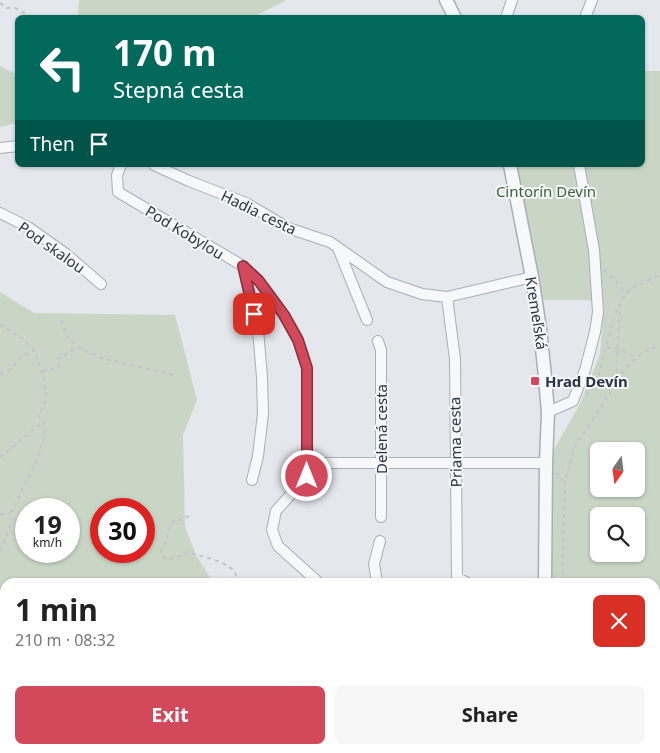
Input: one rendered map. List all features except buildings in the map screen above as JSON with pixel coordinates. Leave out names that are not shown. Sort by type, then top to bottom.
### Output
[{"type":"street","points":[[446,0],[454,15]]},
{"type":"street","points":[[507,15],[512,0]]},
{"type":"street","points":[[586,15],[592,0]]},
{"type":"street","points":[[0,148],[15,146]]},
{"type":"street","name":"Pod Kobylou","points":[[120,167],[117,176],[118,192],[243,266],[259,281],[284,315],[298,340],[307,368],[307,476],[276,511],[272,530],[278,546],[314,578]]},
{"type":"street","name":"Hadia cesta","points":[[158,167],[246,203],[288,228],[330,242],[387,282],[422,294],[447,297],[532,277]]},
{"type":"street","name":"Kremeľská","points":[[510,167],[540,329],[548,412],[545,578]]},
{"type":"street","points":[[548,412],[573,402],[585,370],[598,312],[594,250],[579,167]]},
{"type":"street","name":"Pod skalou","points":[[0,213],[28,227],[66,254],[101,284]]},
{"type":"street","points":[[338,248],[367,320]]},
{"type":"street","points":[[243,266],[258,330],[262,377],[263,414],[258,456],[252,480]]},
{"type":"street","name":"Priama cesta","points":[[447,297],[455,359],[457,578]]},
{"type":"street","name":"Delená cesta","points":[[378,341],[381,350],[382,517]]},
{"type":"street","points":[[307,463],[546,463]]},
{"type":"street","points":[[376,578],[374,564],[380,541]]},
{"type":"path","points":[[0,3],[28,15]]},
{"type":"path","points":[[595,260],[619,284],[625,294]]},
{"type":"path","points":[[573,402],[588,394],[596,382],[615,314],[625,294],[636,286],[660,275]]},
{"type":"path","points":[[616,379],[620,305]]},
{"type":"path","points":[[62,320],[67,337],[78,347],[102,358],[173,375]]},
{"type":"path","points":[[0,324],[10,332],[23,338],[34,350],[43,372],[46,398],[44,406],[38,415],[45,425],[44,439],[39,456],[14,509],[10,513],[0,515]]},
{"type":"path","points":[[562,578],[565,482],[573,450],[610,393],[616,379],[637,357],[646,351],[660,346]]},
{"type":"path","points":[[43,372],[59,367],[57,360],[78,347]]},
{"type":"path","points":[[607,347],[637,357]]},
{"type":"path","points":[[0,374],[10,370],[19,359],[34,350]]},
{"type":"path","points":[[0,457],[43,422]]},
{"type":"path","points":[[0,554],[11,522],[10,513]]},
{"type":"path","points":[[189,516],[180,520],[175,519],[171,524],[161,555],[174,560],[187,552],[227,565],[235,572],[237,578]]},
{"type":"green space","points":[[79,0],[287,0],[257,15],[78,15]]},
{"type":"green space","points":[[0,66],[15,74],[15,123],[0,127]]},
{"type":"green space","name":"Cintorín Devín","points":[[645,71],[660,71],[660,578],[551,578],[553,451],[580,404],[600,354],[604,305],[587,300],[542,300],[516,167],[645,167]]},
{"type":"green space","points":[[0,292],[34,313],[175,315],[197,400],[183,435],[185,527],[197,557],[210,578],[0,578]]},
{"type":"place","name":"Hrad Devín","points":[[535,381]]},
{"type":"route","points":[[254,314],[243,266],[259,281],[284,315],[298,340],[307,368],[307,476]]}]
